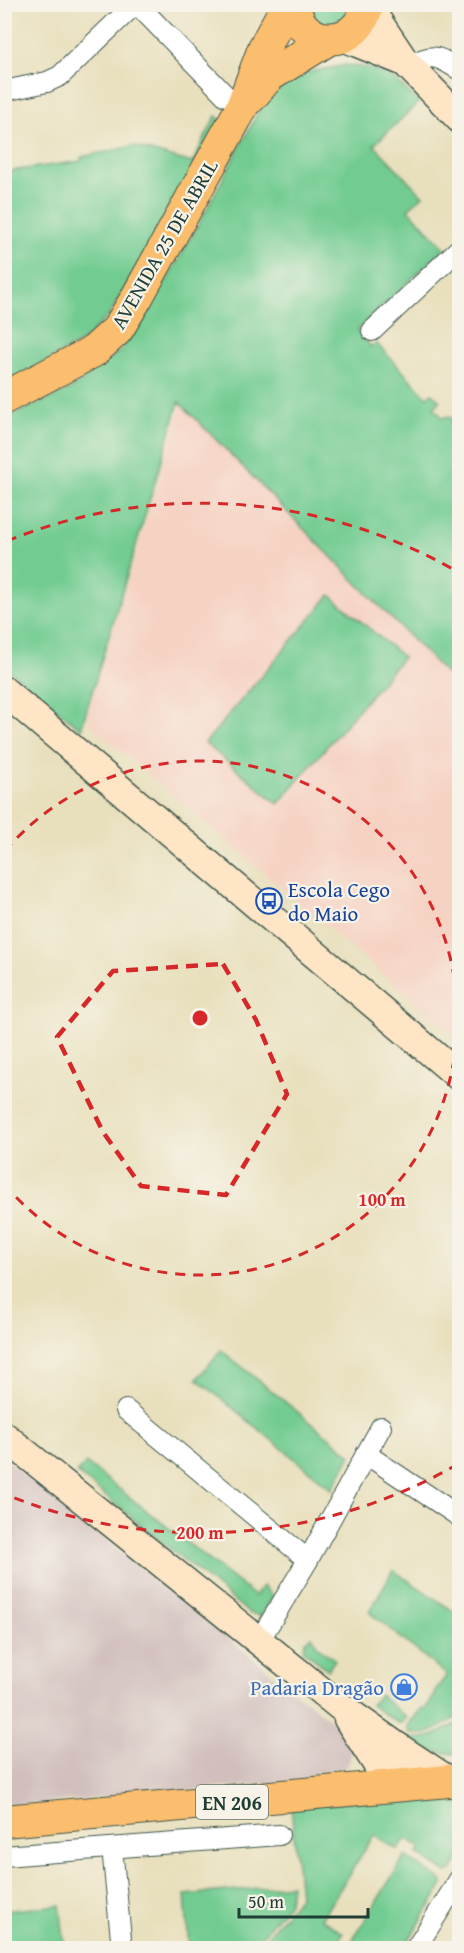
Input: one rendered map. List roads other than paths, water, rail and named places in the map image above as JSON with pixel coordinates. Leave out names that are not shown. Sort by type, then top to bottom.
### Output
[{"type":"main road","name":"AVENIDA 25 DE ABRIL","points":[[4,398],[93,351],[117,330],[136,298],[234,101],[288,4]]},
{"type":"main road","points":[[295,4],[299,20],[307,30],[317,36],[336,38]]},
{"type":"main road","name":"AVENIDA 25 DE ABRIL","points":[[234,101],[269,76],[360,24],[367,4]]},
{"type":"main road","name":"EN 206","points":[[15,1820],[454,1780]]},
{"type":"street","points":[[6,90],[47,82],[60,76],[136,4],[234,101]]},
{"type":"street","points":[[367,4],[414,71],[459,119]]},
{"type":"street","points":[[336,38],[414,71],[439,76],[445,74],[459,82]]},
{"type":"street","points":[[414,71],[423,57],[436,57],[459,70]]},
{"type":"street","points":[[372,331],[459,248]]},
{"type":"street","points":[[4,691],[459,1077]]},
{"type":"street","points":[[126,1410],[308,1560]]},
{"type":"street","points":[[259,1641],[308,1560],[381,1427]]},
{"type":"street","points":[[4,1436],[341,1707],[399,1748],[454,1780]]},
{"type":"street","points":[[366,1454],[459,1517]]},
{"type":"street","points":[[341,1707],[368,1751],[394,1786],[402,1768],[399,1748]]},
{"type":"street","points":[[336,1792],[355,1780],[362,1769],[368,1751]]},
{"type":"street","points":[[15,1820],[26,1855]]},
{"type":"street","points":[[4,1856],[279,1835]]},
{"type":"street","points":[[112,1848],[122,1948]]},
{"type":"street","points":[[416,1948],[459,1878]]},
{"type":"place","name":"Escola Cego do Maio","points":[[269,901]]},
{"type":"place","name":"Padaria Dragão","points":[[404,1687]]}]
